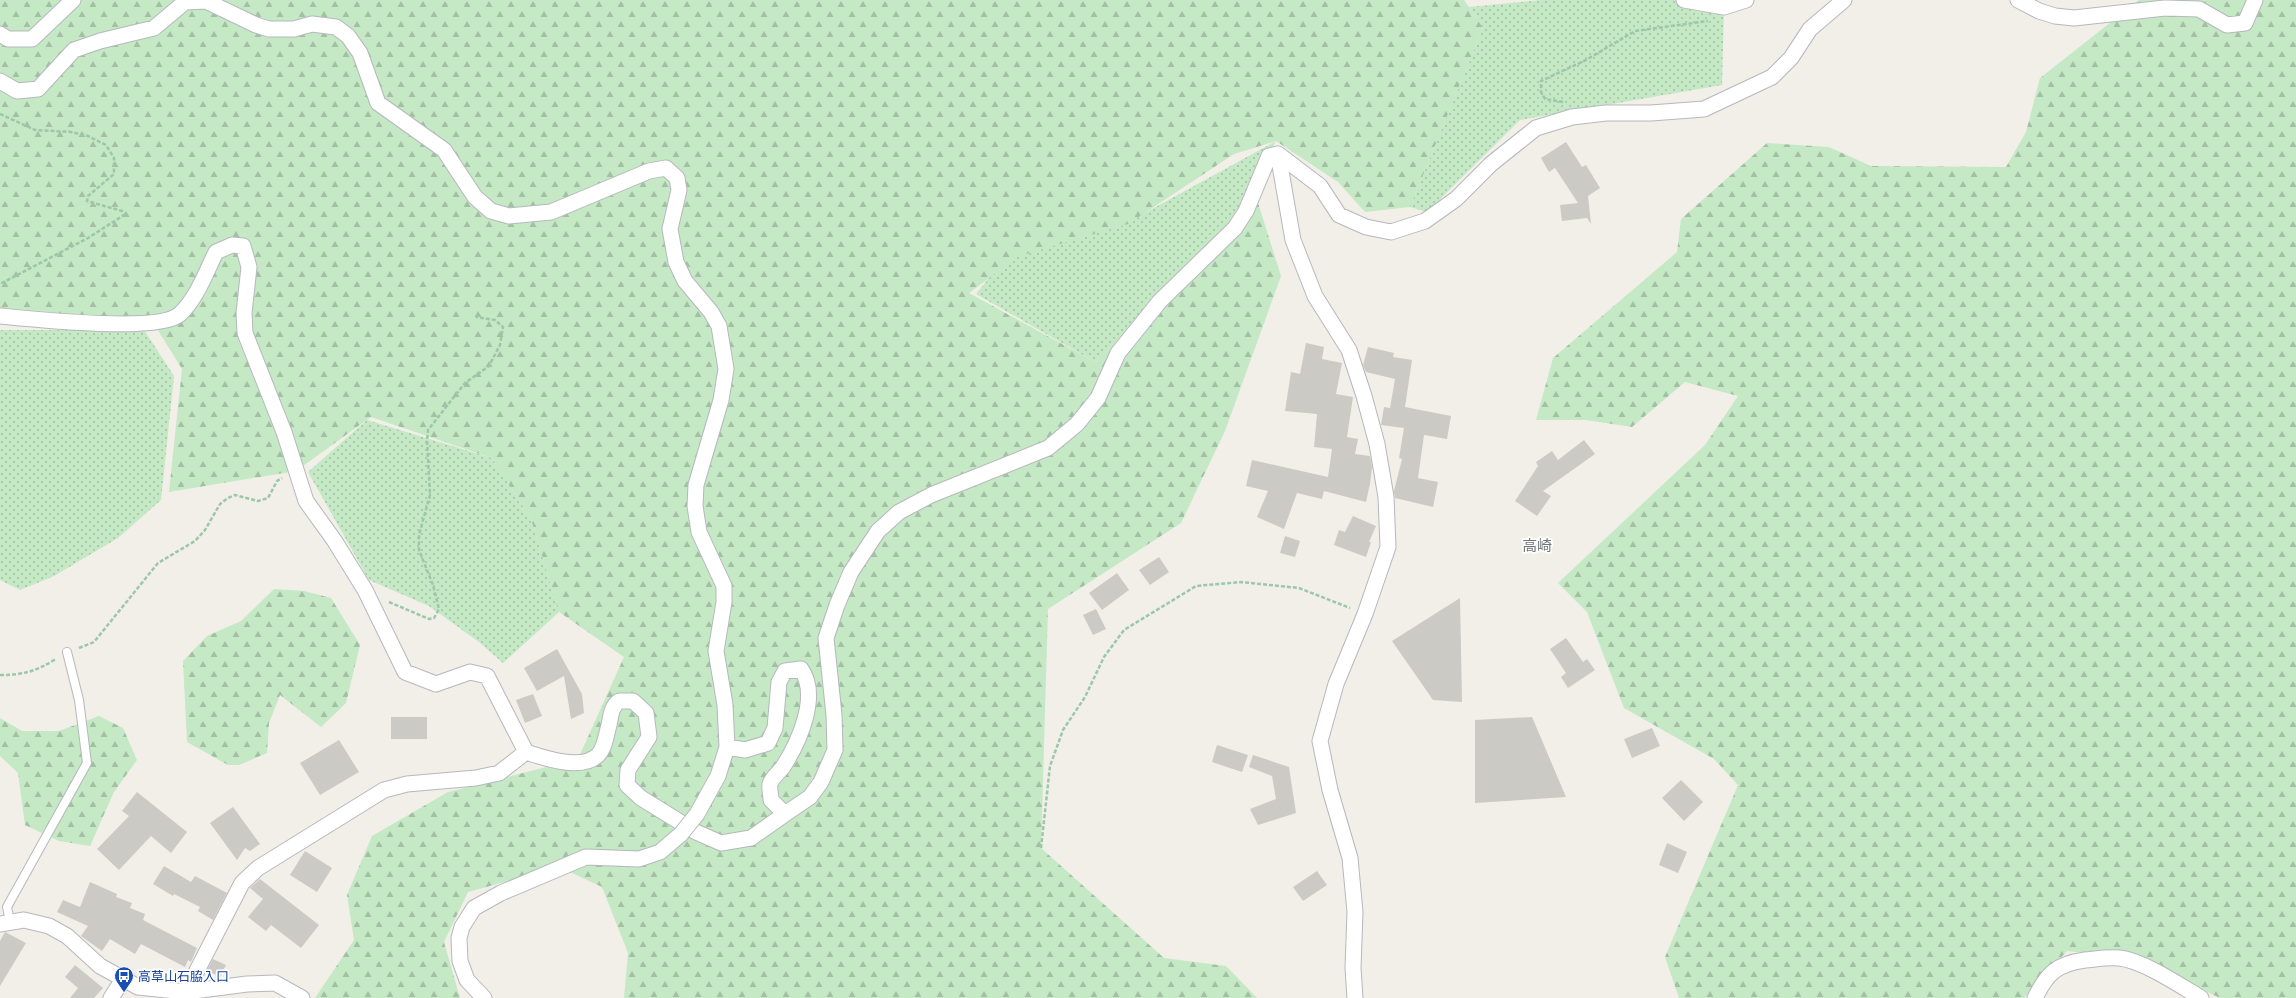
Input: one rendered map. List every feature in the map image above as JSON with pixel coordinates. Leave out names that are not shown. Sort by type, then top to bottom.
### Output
[{"type":"street","points":[[0,34],[8,39],[32,39],[73,0]]},
{"type":"street","points":[[1684,0],[1724,7],[1746,0]]},
{"type":"street","points":[[0,316],[69,322],[160,323],[179,315],[198,290],[216,252],[232,245],[242,246],[249,267],[244,313],[246,333],[284,432],[306,501],[334,540],[364,590],[406,672],[436,684],[470,672],[487,676],[526,752],[571,763],[594,758],[599,753],[605,740],[613,706],[619,701],[633,701],[646,713],[649,737],[628,770],[627,785],[640,798],[696,832],[721,842],[751,838],[810,797],[820,782],[835,750],[834,715],[826,638],[837,604],[851,572],[878,531],[899,512],[931,495],[1048,448],[1077,424],[1098,398],[1118,353],[1160,301],[1234,228],[1246,212],[1268,156],[1278,154],[1320,186],[1339,215],[1366,227],[1391,232],[1425,221],[1456,199],[1491,164],[1536,128],[1572,117],[1606,113],[1651,113],[1704,109],[1772,77],[1791,58],[1810,29],[1844,0]]},
{"type":"street","points":[[2018,0],[2039,11],[2055,16],[2074,18],[2165,8],[2199,9],[2227,25],[2245,23],[2255,0]]},
{"type":"street","points":[[0,81],[17,91],[38,89],[74,50],[100,41],[154,28],[185,2],[206,1],[256,25],[269,28],[294,29],[312,24],[336,26],[348,36],[360,53],[378,103],[444,150],[475,197],[491,211],[509,216],[552,212],[649,171],[666,168],[677,178],[679,190],[670,229],[676,262],[686,281],[711,312],[719,326],[726,369],[721,400],[696,485],[696,506],[699,532],[724,586],[724,602],[716,651],[725,705],[727,747],[718,776],[697,814],[681,834],[660,852],[639,859],[586,857],[501,893],[474,908],[462,927],[459,938],[460,961],[467,980],[484,998]]},
{"type":"street","points":[[1278,154],[1293,240],[1315,296],[1349,350],[1364,396],[1377,444],[1386,497],[1388,547],[1365,614],[1336,684],[1320,741],[1330,790],[1350,858],[1355,912],[1353,968],[1355,998]]},
{"type":"street","points":[[727,747],[745,750],[768,743],[775,728],[779,682],[785,671],[801,669],[807,678],[808,696],[804,725],[798,740],[770,784],[771,800],[785,814]]},
{"type":"street","points":[[188,995],[242,883],[258,868],[384,790],[407,784],[476,778],[499,773],[526,752]]},
{"type":"street","points":[[6,917],[49,926],[67,936],[100,966],[138,987],[188,995],[247,984],[275,983],[302,998]]},
{"type":"street","points":[[2035,998],[2044,981],[2055,969],[2073,962],[2120,958],[2148,969],[2202,998]]},
{"type":"street","points":[[111,998],[123,979]]},
{"type":"lane","points":[[6,917],[87,763],[79,700],[67,652]]},
{"type":"lane","points":[[0,902],[6,917]]},
{"type":"path","points":[[1567,103],[1545,99],[1541,92],[1542,81],[1586,60],[1635,31],[1713,20]]},
{"type":"path","points":[[0,114],[35,130],[71,132],[88,136],[106,145],[114,158],[114,174],[88,196],[87,201],[122,211],[124,215],[88,238],[0,284]]},
{"type":"path","points":[[364,590],[402,609],[429,619],[434,618],[439,609],[433,585],[419,550],[419,535],[430,495],[427,441],[428,430],[434,420],[465,383],[489,366],[500,345],[503,327],[495,320],[476,317]]},
{"type":"path","points":[[0,675],[16,675],[36,670],[67,652],[94,642],[158,562],[195,541],[205,530],[220,504],[235,495],[245,499],[258,501],[268,498],[277,481],[296,471]]},
{"type":"path","points":[[1041,848],[1050,766],[1063,730],[1086,697],[1104,656],[1124,630],[1196,586],[1241,582],[1299,588],[1365,614]]},
{"type":"green space","points":[[0,0],[1464,0],[1483,28],[1410,207],[1365,212],[1338,182],[1276,141],[1234,154],[1128,224],[1019,256],[969,293],[1095,362],[1258,203],[1281,276],[1225,431],[1181,523],[1048,609],[1041,848],[1164,958],[1226,966],[1257,998],[624,998],[628,953],[602,887],[559,867],[468,892],[444,942],[460,998],[315,998],[354,940],[347,895],[372,836],[448,792],[578,759],[624,657],[559,612],[531,519],[492,458],[371,417],[296,471],[169,492],[182,369],[151,319],[0,324]]},
{"type":"green space","points":[[1541,0],[1692,0],[1724,7],[1722,85],[1520,120],[1427,212],[1410,207],[1483,28],[1469,7]]},
{"type":"green space","points":[[2139,0],[2296,0],[2296,998],[2220,998],[2136,959],[2067,951],[2024,998],[1679,998],[1665,957],[1738,785],[1714,759],[1624,708],[1587,612],[1558,583],[1705,445],[1738,396],[1685,382],[1632,427],[1586,420],[1536,420],[1553,358],[1677,252],[1681,219],[1767,143],[1829,147],[1871,166],[2006,167],[2026,132],[2040,78]]},
{"type":"green space","points":[[1276,141],[1218,244],[1095,362],[976,294],[1010,252],[1121,226]]},
{"type":"green space","points":[[0,330],[144,330],[174,376],[161,500],[118,538],[54,576],[20,590],[0,580]]},
{"type":"green space","points":[[367,420],[492,458],[531,519],[559,612],[503,663],[479,642],[429,606],[369,580],[308,472]]},
{"type":"green space","points":[[274,589],[304,591],[331,598],[360,645],[346,703],[321,727],[280,695],[269,723],[267,753],[239,765],[228,765],[187,742],[183,661],[207,636],[241,621]]},
{"type":"green space","points":[[99,716],[123,728],[137,760],[114,792],[90,846],[59,841],[25,825],[18,773],[0,756],[0,718],[22,731],[59,731]]},
{"type":"building","points":[[1566,142],[1582,167],[1586,165],[1600,188],[1588,196],[1591,224],[1587,218],[1562,221],[1560,205],[1578,203],[1555,168],[1549,172],[1541,158]]},
{"type":"building","points":[[1306,343],[1324,347],[1322,359],[1342,363],[1336,394],[1353,397],[1347,437],[1358,439],[1355,454],[1370,456],[1372,467],[1370,484],[1366,502],[1324,491],[1322,499],[1297,493],[1284,529],[1257,517],[1268,491],[1246,486],[1252,460],[1328,477],[1332,449],[1314,447],[1317,414],[1285,411],[1291,372],[1300,374]]},
{"type":"building","points":[[1368,347],[1394,353],[1393,357],[1412,360],[1405,407],[1451,416],[1447,439],[1424,435],[1418,478],[1438,482],[1433,507],[1395,498],[1394,491],[1402,459],[1399,458],[1404,428],[1381,425],[1384,407],[1390,408],[1395,379],[1366,372],[1363,365]]},
{"type":"building","points":[[1584,440],[1595,454],[1543,491],[1551,496],[1537,516],[1515,501],[1538,466],[1536,462],[1552,451],[1558,460]]},
{"type":"building","points":[[1353,516],[1376,526],[1369,542],[1371,542],[1366,557],[1334,545],[1339,530],[1345,532]]},
{"type":"building","points":[[1285,536],[1300,541],[1295,557],[1280,553]]},
{"type":"building","points":[[1159,557],[1169,572],[1150,585],[1139,570]]},
{"type":"building","points":[[1117,573],[1129,590],[1102,610],[1089,593]]},
{"type":"building","points":[[1460,598],[1462,702],[1433,700],[1392,641]]},
{"type":"building","points":[[1096,609],[1106,629],[1093,635],[1083,615]]},
{"type":"building","points":[[1566,638],[1583,662],[1587,659],[1595,670],[1568,688],[1561,677],[1566,673],[1550,649]]},
{"type":"building","points":[[557,649],[582,694],[584,713],[571,719],[564,676],[537,691],[524,668]]},
{"type":"building","points":[[533,694],[542,716],[525,723],[516,700]]},
{"type":"building","points":[[391,717],[427,717],[427,739],[391,739]]},
{"type":"building","points":[[1532,717],[1566,797],[1475,803],[1475,720]]},
{"type":"building","points":[[1652,728],[1660,746],[1632,758],[1624,739]]},
{"type":"building","points":[[339,740],[359,772],[320,795],[300,763]]},
{"type":"building","points":[[1217,745],[1248,755],[1242,772],[1212,762]]},
{"type":"building","points":[[1253,755],[1289,767],[1296,813],[1258,825],[1250,809],[1276,799],[1272,776],[1249,767]]},
{"type":"building","points":[[1681,780],[1703,802],[1684,821],[1662,798]]},
{"type":"building","points":[[137,792],[187,832],[171,853],[151,836],[119,870],[97,849],[129,816],[122,811]]},
{"type":"building","points":[[233,807],[260,844],[250,851],[245,848],[237,860],[210,823]]},
{"type":"building","points":[[1667,843],[1687,852],[1678,873],[1659,865]]},
{"type":"building","points":[[305,851],[332,868],[317,892],[290,875]]},
{"type":"building","points":[[164,866],[191,882],[195,876],[227,893],[213,920],[198,911],[200,907],[174,894],[173,896],[153,884]]},
{"type":"building","points":[[1317,871],[1327,885],[1303,901],[1293,887]]},
{"type":"building","points":[[260,879],[319,925],[301,948],[271,925],[266,931],[248,917],[263,899],[250,888]]},
{"type":"building","points":[[90,882],[117,894],[116,897],[132,903],[130,908],[145,914],[143,920],[197,948],[191,962],[188,960],[185,967],[141,944],[135,954],[110,939],[102,951],[81,936],[88,926],[57,912],[63,900],[80,907]]},
{"type":"building","points":[[5,932],[26,943],[0,986],[0,941]]},
{"type":"building","points":[[213,959],[226,965],[220,977],[207,970]]},
{"type":"building","points":[[75,965],[103,988],[94,998],[70,998],[78,988],[65,977]]},
{"type":"place","name":"高草山石脇入口","points":[[124,993]]},
{"type":"district","name":"高崎","points":[[1537,546]]}]
